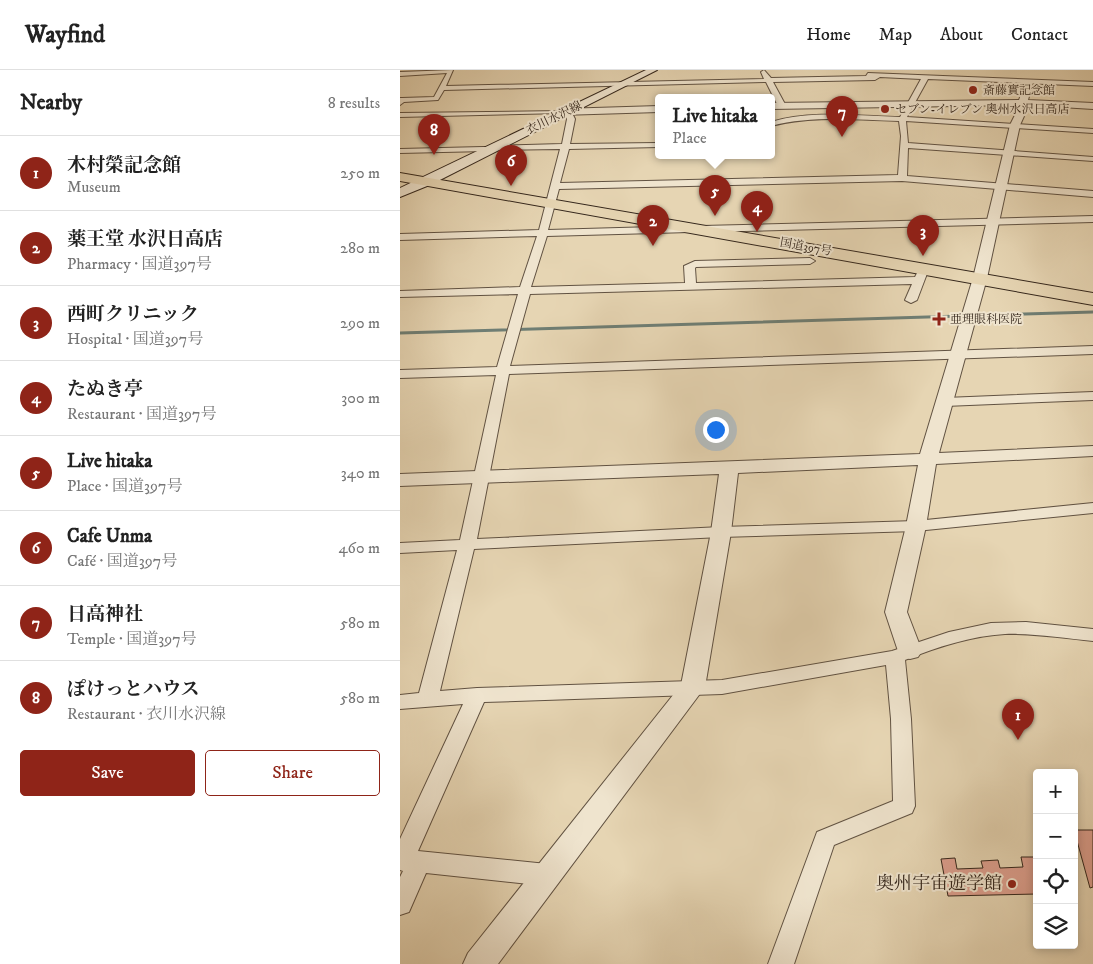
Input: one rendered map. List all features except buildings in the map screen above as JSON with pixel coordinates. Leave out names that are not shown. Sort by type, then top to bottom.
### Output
[{"type":"highway","name":"国道397号","points":[[400,176],[700,229],[809,254],[922,274],[980,278],[1093,298]]},
{"type":"main road","name":"衣川水沢線","points":[[623,84],[647,70]]},
{"type":"main road","name":"衣川水沢線","points":[[400,192],[564,111],[654,70]]},
{"type":"main road","name":"衣川水沢線","points":[[400,187],[423,180]]},
{"type":"street","points":[[764,70],[767,80],[782,106]]},
{"type":"street","points":[[400,74],[451,71],[436,99],[402,100],[400,103]]},
{"type":"street","points":[[828,72],[925,78],[1032,79],[1093,84]]},
{"type":"street","points":[[442,88],[623,84],[671,86],[706,82],[875,78],[878,76]]},
{"type":"street","points":[[902,178],[905,144],[902,119],[925,78]]},
{"type":"street","points":[[782,964],[825,840],[904,806],[901,719],[902,654],[896,612],[916,526],[928,458],[980,278],[1015,125],[1025,103],[1023,99],[1032,79]]},
{"type":"street","points":[[706,82],[708,90]]},
{"type":"street","points":[[775,106],[1048,102],[1093,106]]},
{"type":"street","points":[[400,115],[655,109]]},
{"type":"street","points":[[428,698],[467,545],[503,370],[524,290],[543,232],[565,147],[571,119],[564,111]]},
{"type":"street","points":[[775,123],[825,117],[902,119],[1093,131]]},
{"type":"street","points":[[905,144],[1093,159]]},
{"type":"street","points":[[400,151],[655,145]]},
{"type":"street","points":[[554,186],[902,178],[1093,194]]},
{"type":"street","points":[[400,237],[1093,219]]},
{"type":"street","points":[[692,286],[689,266],[695,264],[809,254],[816,283]]},
{"type":"street","points":[[400,294],[816,283],[922,274],[911,300]]},
{"type":"street","points":[[400,374],[1093,350]]},
{"type":"street","points":[[945,402],[1093,396]]},
{"type":"street","points":[[400,480],[729,468],[1093,451]]},
{"type":"street","points":[[479,964],[693,687],[721,532],[729,468]]},
{"type":"street","points":[[400,548],[721,532],[916,526],[1093,508]]},
{"type":"street","points":[[400,702],[477,695],[722,687],[902,654],[982,630],[997,629],[1093,634]]},
{"type":"street","points":[[400,904],[407,860],[477,695]]},
{"type":"street","points":[[407,860],[548,875]]},
{"type":"waterway","points":[[400,333],[1093,312]]},
{"type":"place","name":"斎藤實記念館","points":[[973,90]]},
{"type":"place","name":"セブン-イレブン 奥州水沢日高店","points":[[885,109]]},
{"type":"place","name":"日高神社","points":[[842,137]]},
{"type":"place","name":"ぽけっとハウス","points":[[434,155]]},
{"type":"place","name":"Cafe Unma","points":[[511,186]]},
{"type":"place","name":"Live hitaka","points":[[715,216]]},
{"type":"place","name":"たぬき亭","points":[[757,232]]},
{"type":"place","name":"薬王堂 水沢日高店","points":[[653,246]]},
{"type":"place","name":"西町クリニック","points":[[923,256]]},
{"type":"place","name":"亜理眼科医院","points":[[939,319]]},
{"type":"place","name":"木村榮記念館","points":[[1018,740]]},
{"type":"place","name":"奥州宇宙遊学館","points":[[1012,884]]}]
